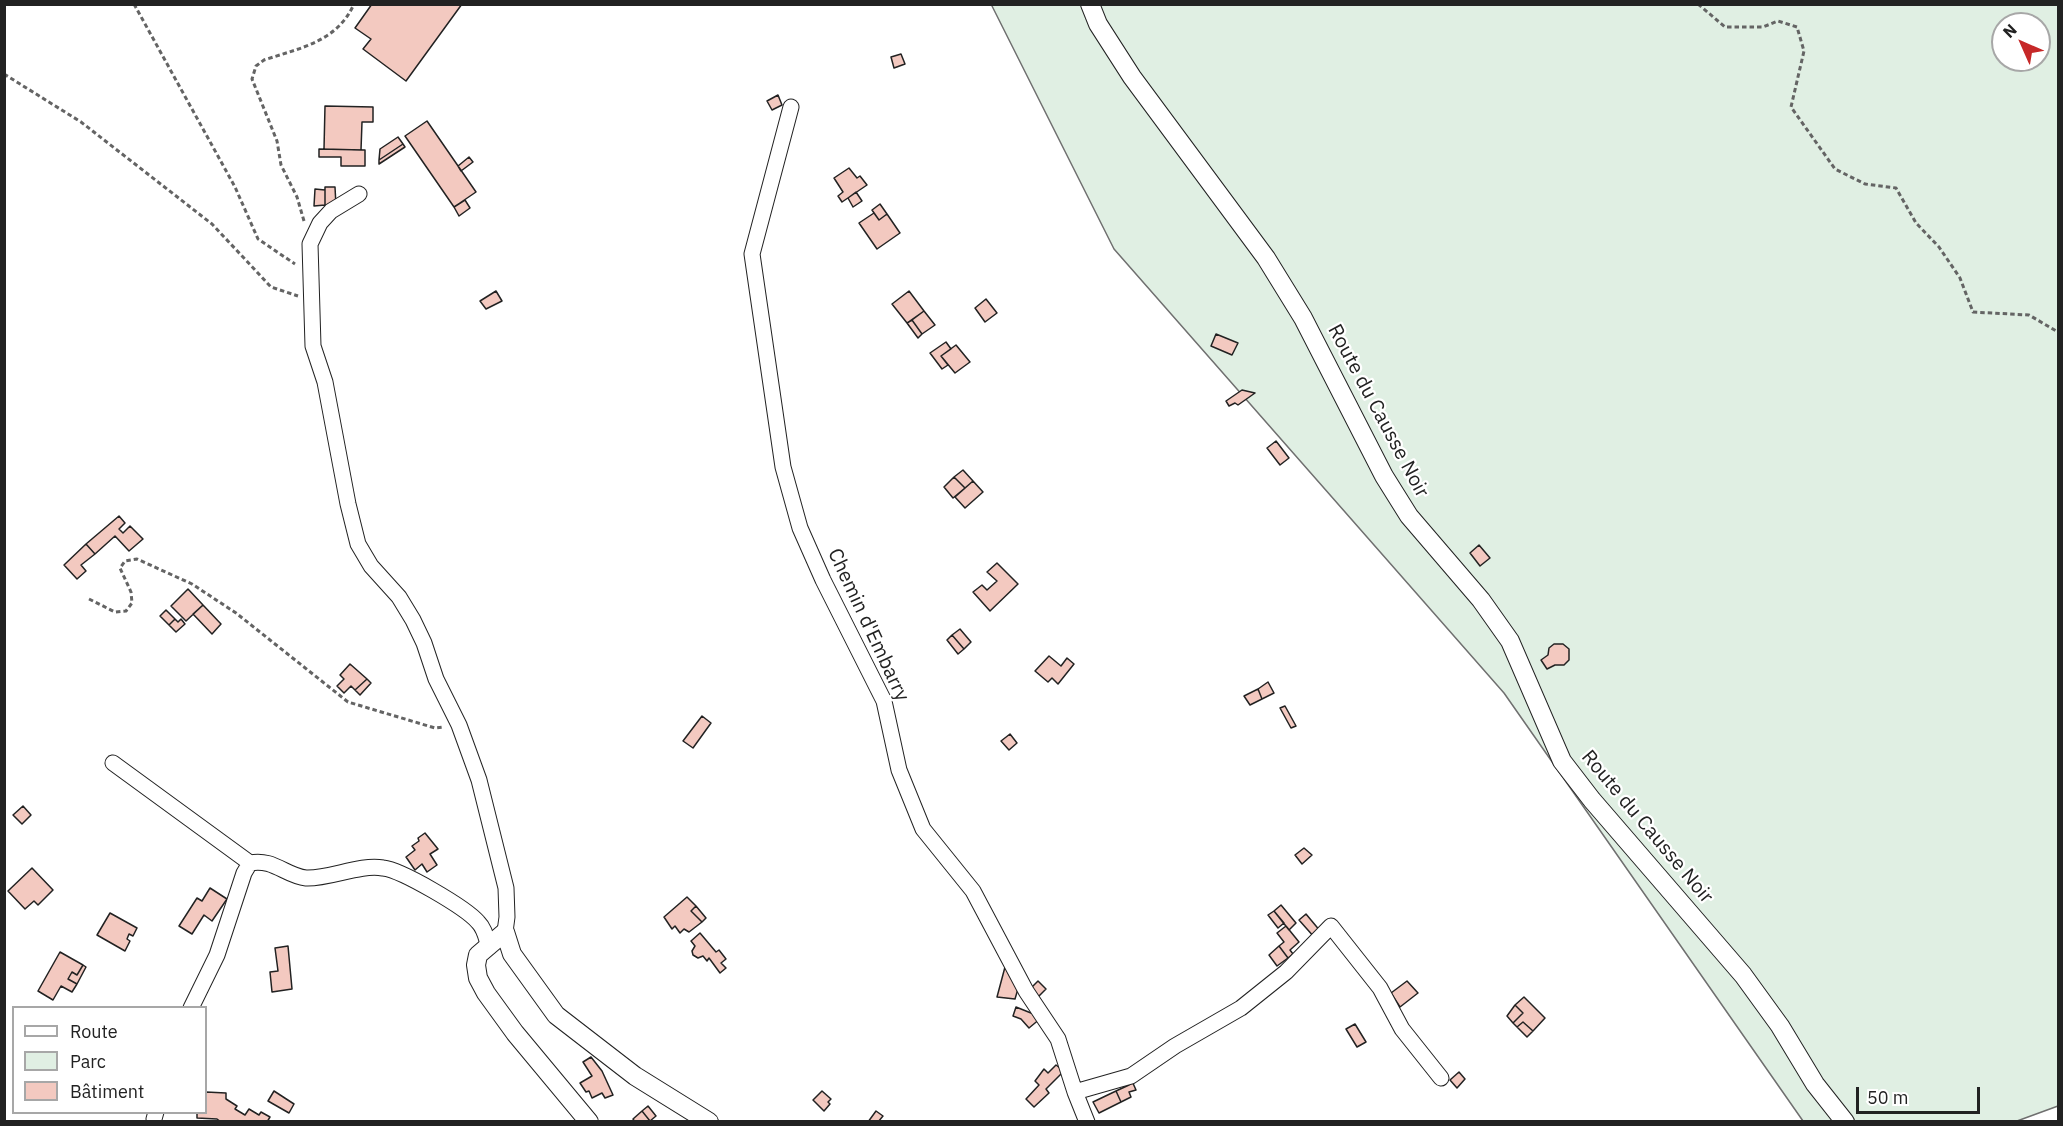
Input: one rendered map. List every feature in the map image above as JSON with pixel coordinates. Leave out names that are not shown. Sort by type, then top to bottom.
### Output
[{"type":"street","name":"Route du Causse Noir","points":[[1090,4],[1098,24],[1132,77],[1266,258],[1303,318],[1384,476],[1409,516],[1481,600],[1510,641],[1562,761],[1592,801],[1743,975],[1780,1026],[1815,1084],[1845,1122]]},
{"type":"street","name":"Chemin d'Embarry","points":[[790,107],[752,254],[783,467],[800,528],[823,580],[884,701],[898,770],[923,829],[973,891],[1026,991],[1058,1039],[1087,1122]]},
{"type":"street","points":[[360,194],[332,211],[320,223],[310,244],[313,346],[325,382],[348,504],[358,544],[371,566],[399,597],[413,620],[436,679],[459,725],[479,780],[506,888],[505,932],[512,954],[556,1015],[635,1076],[709,1122]]},
{"type":"street","points":[[113,763],[250,863]]},
{"type":"street","points":[[192,1006],[217,955],[244,873],[250,863],[262,860],[305,878],[382,867],[399,872],[419,882],[477,921],[484,931],[489,947]]},
{"type":"street","points":[[1075,1092],[1131,1076],[1175,1046],[1241,1008],[1286,972],[1331,926],[1380,988],[1402,1029],[1441,1078]]},
{"type":"street","points":[[505,932],[478,955],[476,965],[478,978],[515,1033],[589,1122]]},
{"type":"path","points":[[134,4],[235,187],[258,238],[312,275]]},
{"type":"path","points":[[310,244],[297,197],[281,165],[277,141],[252,79],[256,66],[264,60],[319,41],[336,30],[348,18],[354,4]]},
{"type":"path","points":[[1698,4],[1725,27],[1763,27],[1778,21],[1797,27],[1804,51],[1791,107],[1835,169],[1865,184],[1896,188],[1916,223],[1939,247],[1960,278],[1973,312],[2029,315],[2058,332]]},
{"type":"path","points":[[4,74],[81,122],[212,224],[271,287],[311,300]]},
{"type":"path","points":[[89,599],[115,612],[126,611],[132,603],[131,592],[120,568],[125,561],[137,559],[192,584],[236,613],[348,702],[435,728],[459,725]]},
{"type":"green space","points":[[991,4],[2058,5],[2058,1106],[2017,1121],[1803,1121],[1504,693],[1114,249]]},
{"type":"building","points":[[372,4],[462,4],[406,81],[363,49],[371,39],[355,28]]},
{"type":"building","points":[[901,54],[905,64],[894,68],[891,57]]},
{"type":"building","points":[[778,95],[782,105],[772,110],[767,101]]},
{"type":"building","points":[[325,106],[373,107],[373,122],[362,122],[361,150],[324,149]]},
{"type":"building","points":[[427,121],[476,192],[454,207],[405,136]]},
{"type":"building","points":[[398,137],[403,144],[379,160],[380,149]]},
{"type":"building","points":[[403,144],[405,147],[379,164],[379,160]]},
{"type":"building","points":[[319,149],[365,150],[365,166],[341,166],[341,157],[319,157]]},
{"type":"building","points":[[469,157],[473,162],[461,171],[458,166]]},
{"type":"building","points":[[849,168],[867,185],[842,202],[838,196],[843,192],[834,178]]},
{"type":"building","points":[[325,187],[335,187],[336,206],[325,205]]},
{"type":"building","points":[[315,189],[325,190],[325,205],[314,206]]},
{"type":"building","points":[[856,192],[862,201],[853,207],[848,198]]},
{"type":"building","points":[[465,200],[470,208],[459,216],[454,207]]},
{"type":"building","points":[[880,204],[887,214],[879,220],[872,210]]},
{"type":"building","points":[[874,213],[879,220],[887,214],[900,233],[877,249],[859,223]]},
{"type":"building","points":[[496,291],[502,301],[486,309],[480,301]]},
{"type":"building","points":[[909,291],[924,311],[907,323],[892,304]]},
{"type":"building","points":[[986,299],[997,313],[985,322],[975,308]]},
{"type":"building","points":[[924,311],[935,325],[922,334],[912,320]]},
{"type":"building","points":[[912,320],[922,334],[918,338],[907,323]]},
{"type":"building","points":[[1216,334],[1238,343],[1232,355],[1211,346]]},
{"type":"building","points":[[946,342],[951,349],[941,356],[948,365],[942,369],[930,353]]},
{"type":"building","points":[[956,345],[970,362],[955,373],[941,356]]},
{"type":"building","points":[[1242,390],[1255,393],[1238,405],[1235,403],[1229,406],[1226,401]]},
{"type":"building","points":[[1276,441],[1289,458],[1280,465],[1267,448]]},
{"type":"building","points":[[963,470],[973,481],[965,488],[954,477]]},
{"type":"building","points":[[954,477],[965,488],[953,498],[944,487]]},
{"type":"building","points":[[973,481],[983,492],[965,508],[955,497]]},
{"type":"building","points":[[119,516],[125,523],[119,529],[123,533],[130,526],[143,539],[129,551],[115,536],[95,554],[86,544]]},
{"type":"building","points":[[86,544],[95,554],[81,565],[86,571],[77,579],[64,565]]},
{"type":"building","points":[[1479,545],[1490,558],[1480,566],[1470,553]]},
{"type":"building","points":[[997,563],[1018,584],[990,611],[973,592],[982,585],[987,590],[997,581],[987,572]]},
{"type":"building","points":[[188,589],[203,605],[186,621],[171,606]]},
{"type":"building","points":[[203,605],[221,624],[212,634],[193,614]]},
{"type":"building","points":[[166,610],[175,619],[169,625],[160,616]]},
{"type":"building","points":[[175,619],[178,622],[181,619],[185,624],[176,632],[169,625]]},
{"type":"building","points":[[960,629],[971,642],[964,649],[952,635]]},
{"type":"building","points":[[952,635],[964,649],[958,654],[947,640]]},
{"type":"building","points":[[1554,644],[1563,644],[1569,649],[1569,660],[1564,665],[1555,665],[1547,669],[1541,660],[1548,655],[1549,648]]},
{"type":"building","points":[[1049,656],[1061,666],[1067,658],[1074,664],[1058,684],[1052,678],[1048,682],[1035,671]]},
{"type":"building","points":[[350,664],[367,679],[355,690],[351,686],[344,693],[337,686],[344,679],[340,675]]},
{"type":"building","points":[[367,679],[371,683],[360,695],[355,690]]},
{"type":"building","points":[[1268,682],[1274,693],[1262,699],[1258,689]]},
{"type":"building","points":[[1258,689],[1262,699],[1250,705],[1244,696]]},
{"type":"building","points":[[1285,706],[1296,726],[1291,728],[1280,708]]},
{"type":"building","points":[[702,716],[711,723],[693,748],[683,741]]},
{"type":"building","points":[[1010,734],[1017,743],[1009,750],[1001,741]]},
{"type":"building","points":[[23,806],[31,815],[22,824],[13,815]]},
{"type":"building","points":[[425,833],[438,849],[430,854],[437,865],[427,872],[422,864],[415,870],[406,857],[415,850],[412,846]]},
{"type":"building","points":[[1304,848],[1312,855],[1302,864],[1295,855]]},
{"type":"building","points":[[32,868],[53,890],[38,905],[34,901],[25,909],[8,891]]},
{"type":"building","points":[[210,888],[227,899],[212,921],[204,915],[192,934],[179,926],[197,898],[202,901]]},
{"type":"building","points":[[687,897],[696,906],[691,911],[702,922],[689,932],[684,929],[680,933],[675,926],[672,929],[664,917]]},
{"type":"building","points":[[1281,905],[1296,923],[1289,930],[1274,911]]},
{"type":"building","points":[[696,906],[706,918],[702,922],[691,911]]},
{"type":"building","points":[[1274,911],[1284,923],[1278,928],[1268,915]]},
{"type":"building","points":[[110,913],[137,928],[133,936],[129,934],[127,939],[130,941],[125,951],[97,935]]},
{"type":"building","points":[[1306,914],[1321,932],[1315,938],[1299,920]]},
{"type":"building","points":[[1286,926],[1299,942],[1290,950],[1293,954],[1288,958],[1279,946],[1284,942],[1277,933]]},
{"type":"building","points":[[700,933],[716,952],[719,950],[726,959],[721,963],[726,968],[720,973],[709,958],[707,961],[703,956],[698,958],[693,955],[692,951],[695,946],[691,941]]},
{"type":"building","points":[[288,946],[292,989],[272,992],[270,972],[278,971],[275,948]]},
{"type":"building","points":[[1279,946],[1288,958],[1277,966],[1269,955]]},
{"type":"building","points":[[60,952],[83,965],[77,975],[72,972],[68,979],[77,984],[72,992],[61,986],[53,1000],[38,991]]},
{"type":"building","points":[[83,965],[86,967],[77,984],[68,979],[72,972],[77,975]]},
{"type":"building","points":[[1005,967],[1020,982],[1015,999],[997,997]]},
{"type":"building","points":[[1038,981],[1046,989],[1038,997],[1030,989]]},
{"type":"building","points":[[1407,981],[1418,993],[1400,1007],[1391,993]]},
{"type":"building","points":[[1524,997],[1545,1018],[1533,1031],[1523,1022],[1517,1027],[1513,1023],[1523,1013],[1515,1005]]},
{"type":"building","points":[[1515,1005],[1523,1013],[1513,1023],[1507,1016]]},
{"type":"building","points":[[1016,1007],[1031,1013],[1034,1010],[1041,1018],[1029,1028],[1021,1019],[1013,1016]]},
{"type":"building","points":[[1523,1022],[1533,1031],[1527,1037],[1517,1027]]},
{"type":"building","points":[[1355,1024],[1366,1042],[1357,1047],[1346,1029]]},
{"type":"building","points":[[591,1057],[602,1071],[613,1095],[605,1098],[602,1093],[592,1098],[589,1091],[586,1092],[580,1083],[592,1076],[583,1062]]},
{"type":"building","points":[[1056,1065],[1064,1071],[1046,1089],[1049,1093],[1034,1107],[1026,1099],[1039,1085],[1035,1081],[1044,1069],[1048,1073]]},
{"type":"building","points":[[1459,1072],[1465,1079],[1457,1088],[1450,1080]]},
{"type":"building","points":[[1132,1081],[1136,1090],[1129,1092],[1131,1097],[1121,1102],[1116,1091],[1129,1085],[1128,1082]]},
{"type":"building","points":[[274,1091],[294,1104],[289,1113],[268,1101]]},
{"type":"building","points":[[822,1091],[831,1099],[824,1111],[813,1100]]},
{"type":"building","points":[[1116,1091],[1121,1102],[1099,1113],[1093,1102]]},
{"type":"building","points":[[207,1092],[226,1093],[226,1099],[237,1106],[235,1109],[245,1115],[249,1109],[259,1115],[261,1112],[270,1117],[267,1122],[221,1122],[217,1119],[197,1118],[197,1114],[207,1114]]},
{"type":"building","points":[[648,1106],[656,1116],[650,1121],[642,1111]]},
{"type":"building","points":[[642,1111],[650,1122],[635,1122],[633,1119]]},
{"type":"building","points":[[876,1111],[883,1116],[878,1122],[868,1122]]}]
